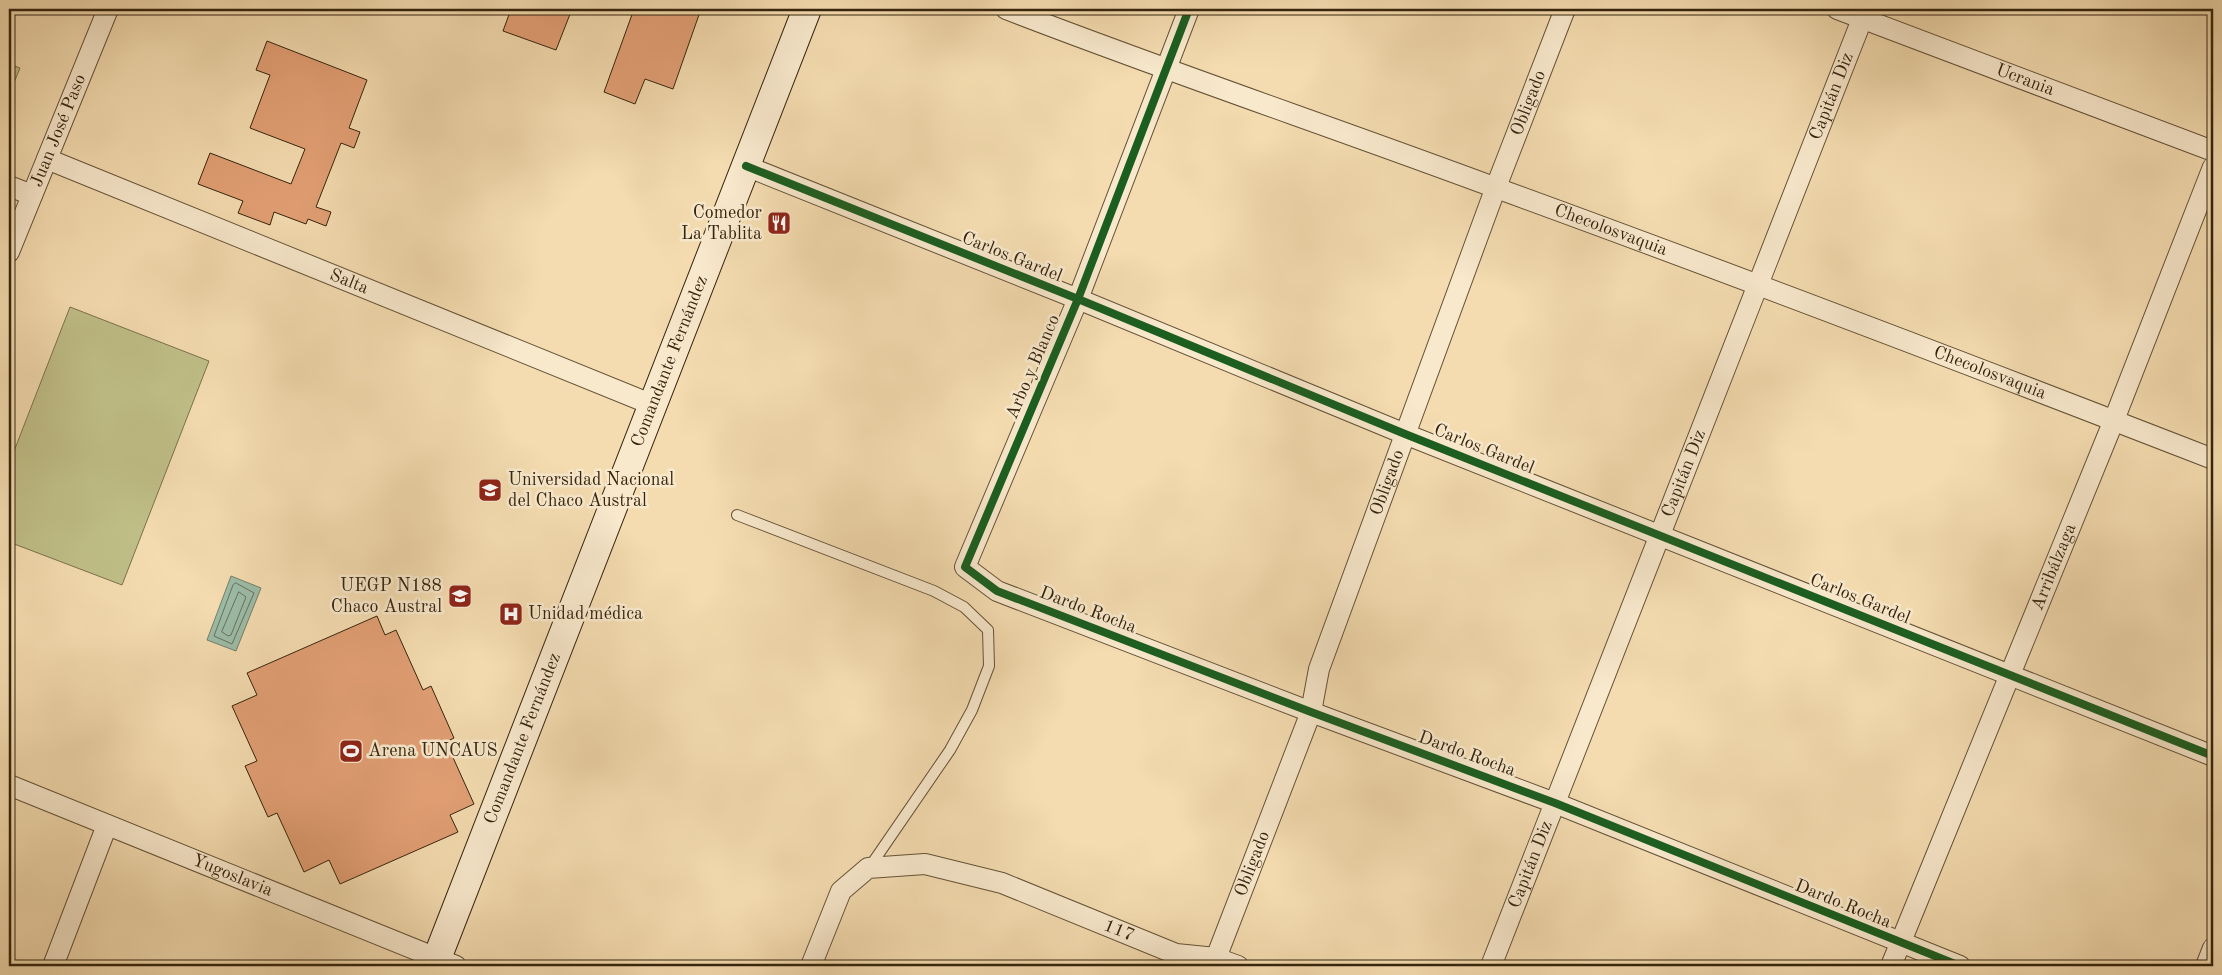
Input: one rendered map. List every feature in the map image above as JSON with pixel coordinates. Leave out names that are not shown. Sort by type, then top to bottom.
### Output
[{"type":"main road","name":"Comandante Fernández","points":[[442,964],[653,405],[807,9]]},
{"type":"street","name":"Juan José Paso","points":[[9,252],[108,9]]},
{"type":"street","name":"Checolosvaquia","points":[[1006,9],[1166,70],[1496,188],[1758,285],[2213,459]]},
{"type":"street","name":"Arbo y Blanco","points":[[966,567],[1078,299],[1189,9]]},
{"type":"street","name":"Obligado","points":[[1216,958],[1311,712],[1319,669],[1496,188],[1565,9]]},
{"type":"street","name":"Ucrania","points":[[1838,9],[1864,14],[2213,151]]},
{"type":"street","name":"Capitán Diz","points":[[1491,966],[1864,14]]},
{"type":"street","name":"Salta","points":[[46,158],[653,405]]},
{"type":"street","name":"Carlos Gardel","points":[[746,166],[1078,299],[1405,434],[2213,756]]},
{"type":"street","name":"Arribálzaga","points":[[1892,966],[2114,420],[2213,167]]},
{"type":"street","points":[[9,186],[32,195]]},
{"type":"street","name":"Dardo Rocha","points":[[966,567],[997,591],[1311,712],[1555,803],[1900,944],[1960,966]]},
{"type":"street","name":"Yugoslavia","points":[[9,785],[442,964]]},
{"type":"street","points":[[53,966],[107,825]]},
{"type":"street","name":"117","points":[[868,868],[925,864],[1002,883],[1190,961],[1216,958],[1238,966]]},
{"type":"street","points":[[811,966],[841,891],[868,868]]},
{"type":"street","points":[[2206,966],[2213,948]]},
{"type":"lane","points":[[737,515],[934,591],[964,606],[988,630],[989,666],[972,710],[950,750],[868,868]]},
{"type":"shaded area","points":[[9,64],[20,68],[9,95]]},
{"type":"shaded area","points":[[70,307],[209,361],[122,585],[9,542],[9,464]]},
{"type":"water","points":[[231,576],[261,588],[236,651],[207,640]]},
{"type":"building","points":[[511,9],[572,9],[556,50],[503,31]]},
{"type":"building","points":[[634,9],[701,9],[673,89],[645,79],[635,104],[604,92]]},
{"type":"building","points":[[267,41],[367,80],[349,128],[360,132],[354,148],[341,143],[316,207],[331,212],[326,226],[308,219],[306,224],[274,212],[270,225],[238,213],[243,201],[198,184],[210,153],[291,184],[305,149],[250,128],[270,75],[256,70]]},
{"type":"building","name":"Arena UNCAUS","points":[[377,616],[385,635],[396,630],[423,690],[431,686],[454,738],[446,742],[474,804],[450,815],[458,832],[340,884],[329,860],[304,872],[277,813],[268,817],[245,766],[257,761],[232,706],[257,695],[247,673]]},
{"type":"cycle path","points":[[1189,9],[1078,299],[965,567],[997,591],[1311,712],[1555,803],[1960,966]]},
{"type":"cycle path","points":[[746,166],[1078,299],[1405,434],[2213,756]]},
{"type":"place","name":"Comedor La Tablita","points":[[779,223]]},
{"type":"place","name":"Universidad Nacional del Chaco Austral","points":[[490,490]]},
{"type":"place","name":"UEGP N188 Chaco Austral","points":[[460,596]]},
{"type":"place","name":"Unidad médica","points":[[511,614]]},
{"type":"place","name":"Arena UNCAUS","points":[[351,751]]}]
